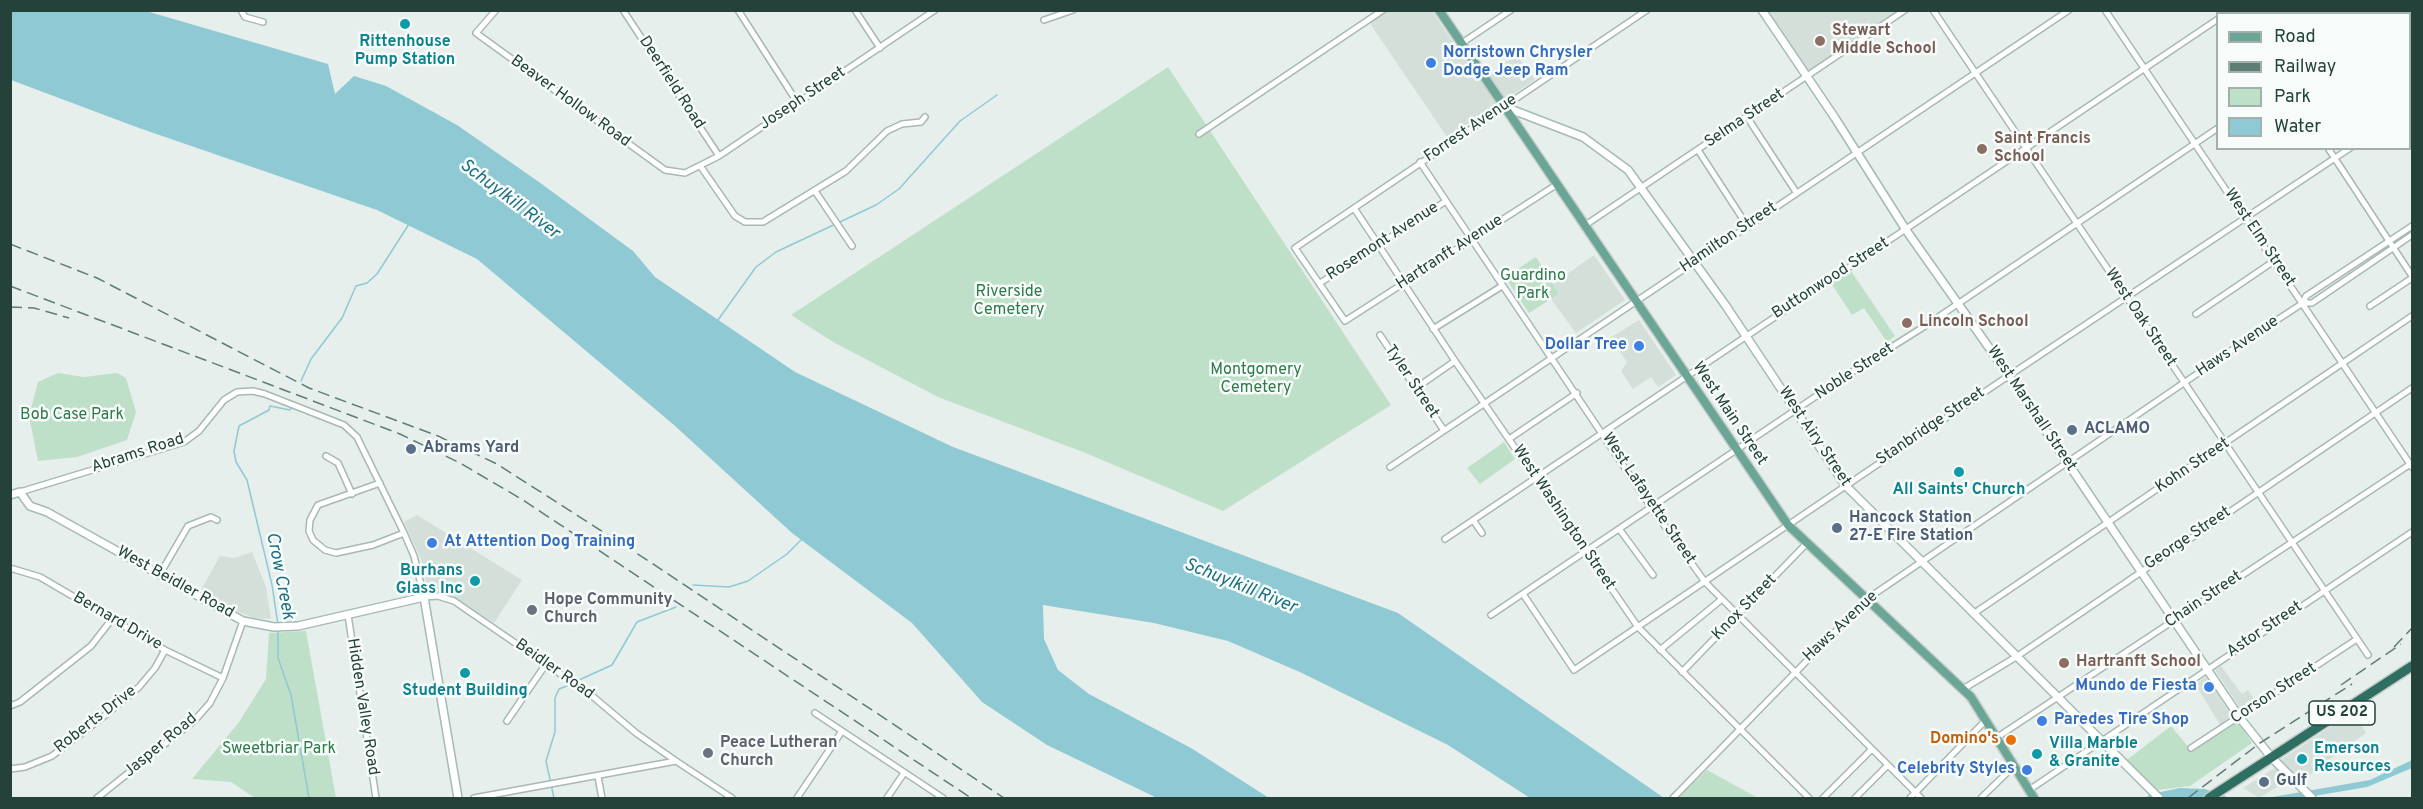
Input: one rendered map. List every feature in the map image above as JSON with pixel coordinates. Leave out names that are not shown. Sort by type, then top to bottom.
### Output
[{"type":"highway","name":"US 202","points":[[2271,757],[2412,666]]},
{"type":"highway","points":[[2209,798],[2271,757]]},
{"type":"main road","name":"West Main Street","points":[[1439,10],[1634,301],[1788,525],[1975,702],[2034,798]]},
{"type":"street","points":[[241,10],[245,17],[263,22]]},
{"type":"street","name":"Beaver Hollow Road","points":[[496,10],[476,33],[665,170]]},
{"type":"street","name":"Deerfield Road","points":[[623,10],[719,156]]},
{"type":"street","points":[[738,10],[797,102]]},
{"type":"street","points":[[855,10],[880,48]]},
{"type":"street","name":"Joseph Street","points":[[665,170],[685,173],[701,167],[935,10]]},
{"type":"street","points":[[1044,20],[1073,10]]},
{"type":"street","points":[[1198,134],[1383,10]]},
{"type":"street","points":[[1462,43],[1511,10]]},
{"type":"street","name":"Forrest Avenue","points":[[1320,283],[1295,248],[1647,10]]},
{"type":"street","name":"West Marshall Street","points":[[1762,10],[1906,230],[2009,376],[2240,718],[2271,757],[2312,798]]},
{"type":"street","name":"Selma Street","points":[[1584,226],[1905,10]]},
{"type":"street","name":"West Oak Street","points":[[1932,10],[2368,655]]},
{"type":"street","name":"Hamilton Street","points":[[1390,467],[1694,260],[1748,227],[1796,192],[2069,10]]},
{"type":"street","name":"West Elm Street","points":[[2105,10],[2412,464]]},
{"type":"street","name":"Buttonwood Street","points":[[1445,539],[2216,20]]},
{"type":"street","name":"West Airy Street","points":[[1505,107],[1591,142],[1628,170],[1643,187],[1694,260],[1845,485],[2057,699],[2159,798]]},
{"type":"street","points":[[701,167],[731,213],[745,222],[769,221],[858,161],[887,131],[902,124],[921,122],[925,117]]},
{"type":"street","points":[[1747,117],[1796,192]]},
{"type":"street","name":"Noble Street","points":[[1491,615],[2216,129]]},
{"type":"street","points":[[1698,150],[1748,227]]},
{"type":"street","points":[[2329,150],[2391,240],[2412,277],[2370,306]]},
{"type":"street","name":"Stanbridge Street","points":[[1523,594],[1574,670],[1845,485],[2347,150]]},
{"type":"street","name":"West Lafayette Street","points":[[1420,162],[1502,286],[1577,393],[1651,507],[1705,582],[1921,798]]},
{"type":"street","name":"Hartranft Avenue","points":[[1320,283],[1345,321],[1556,185]]},
{"type":"street","points":[[815,191],[852,246]]},
{"type":"street","name":"Rosemont Avenue","points":[[1320,283],[1446,201]]},
{"type":"street","name":"West Washington Street","points":[[1354,208],[1433,329],[1638,627],[1809,798]]},
{"type":"street","name":"Haws Avenue","points":[[1673,798],[1867,599],[2067,461],[2303,303],[2307,296],[2412,226]]},
{"type":"street","name":"Haws Avenue","points":[[2303,303],[2312,303],[2412,235]]},
{"type":"street","points":[[2196,314],[2274,261]]},
{"type":"street","points":[[2343,272],[2347,279]]},
{"type":"street","points":[[1433,329],[1502,286]]},
{"type":"street","name":"Kohn Street","points":[[1973,614],[2412,316]]},
{"type":"street","name":"Tyler Street","points":[[1380,334],[1443,429]]},
{"type":"street","points":[[1416,388],[1455,361]]},
{"type":"street","name":"George Street","points":[[1963,690],[2016,657],[2412,388]]},
{"type":"street","name":"Abrams Road","points":[[20,492],[184,442],[199,431],[224,400],[237,392],[253,391],[344,425],[353,432],[414,556],[424,597]]},
{"type":"street","points":[[1509,439],[1577,393]]},
{"type":"street","points":[[326,456],[338,463],[352,494]]},
{"type":"street","name":"Chain Street","points":[[1996,738],[2290,542],[2412,464]]},
{"type":"street","points":[[380,483],[352,494],[327,500],[315,508],[310,520],[309,531],[313,540],[330,552],[342,552],[373,546],[404,533]]},
{"type":"street","points":[[10,495],[20,492]]},
{"type":"street","name":"West Beidler Road","points":[[20,492],[30,506],[47,512],[243,621],[278,627],[348,615],[424,597]]},
{"type":"street","points":[[160,574],[188,526],[211,517],[217,520]]},
{"type":"street","points":[[1473,520],[1482,533]]},
{"type":"street","points":[[1620,530],[1653,575]]},
{"type":"street","name":"Astor Street","points":[[2029,790],[2412,532]]},
{"type":"street","name":"Knox Street","points":[[1683,672],[1808,543]]},
{"type":"street","name":"Bernard Drive","points":[[10,568],[39,577],[165,650],[223,678]]},
{"type":"street","points":[[424,597],[458,798]]},
{"type":"street","name":"Beidler Road","points":[[424,597],[438,597],[454,601],[546,664],[676,761],[732,798]]},
{"type":"street","points":[[1660,650],[1722,599]]},
{"type":"street","name":"Hidden Valley Road","points":[[348,615],[376,798]]},
{"type":"street","points":[[10,705],[20,702],[91,646],[112,619]]},
{"type":"street","name":"Jasper Road","points":[[97,798],[195,720],[210,703],[223,678],[243,621]]},
{"type":"street","name":"Corson Street","points":[[2191,748],[2240,718],[2357,639]]},
{"type":"street","name":"Roberts Drive","points":[[10,769],[25,767],[52,756],[139,687],[156,668],[165,650]]},
{"type":"street","points":[[507,721],[546,664]]},
{"type":"street","points":[[815,713],[943,798]]},
{"type":"street","points":[[1910,798],[1987,720]]},
{"type":"street","points":[[797,798],[842,731]]},
{"type":"street","points":[[1823,798],[1872,749]]},
{"type":"street","points":[[474,798],[676,761]]},
{"type":"street","points":[[1855,798],[1888,765]]},
{"type":"street","points":[[1981,798],[2013,767]]},
{"type":"street","points":[[887,798],[904,773]]},
{"type":"street","points":[[598,777],[602,798]]},
{"type":"street","points":[[522,791],[524,798]]},
{"type":"shaded area","points":[[1387,11],[1432,11],[1479,80],[1517,55],[1535,80],[1447,137],[1369,22]]},
{"type":"shaded area","name":"Stewart Middle School","points":[[1767,11],[1898,11],[1808,71]]},
{"type":"shaded area","points":[[1594,255],[1625,300],[1576,333],[1551,299],[1559,294],[1553,284]]},
{"type":"shaded area","points":[[1639,320],[1676,375],[1658,387],[1651,377],[1633,389],[1621,371],[1627,362],[1610,338]]},
{"type":"shaded area","points":[[417,515],[522,580],[494,623],[452,596],[427,589],[421,559],[404,522]]},
{"type":"shaded area","points":[[252,552],[266,587],[271,619],[254,618],[234,610],[201,590],[220,556],[234,558]]},
{"type":"shaded area","points":[[2221,666],[2242,694],[2248,690],[2256,702],[2242,711],[2215,670]]},
{"type":"shaded area","points":[[2206,677],[2233,717],[2221,726],[2195,684]]},
{"type":"shaded area","points":[[2353,712],[2366,733],[2301,781],[2281,760]]},
{"type":"shaded area","points":[[2275,768],[2287,781],[2259,798],[2243,788]]},
{"type":"green space","name":"Riverside Cemetery","points":[[1168,67],[1391,405],[1223,511],[1083,452],[938,397],[833,342],[791,315]]},
{"type":"green space","name":"Guardino Park","points":[[1536,257],[1559,294],[1529,313],[1505,277]]},
{"type":"green space","points":[[1851,271],[1895,336],[1887,342],[1864,308],[1852,315],[1831,283]]},
{"type":"green space","name":"Bob Case Park","points":[[58,373],[84,377],[117,373],[126,378],[136,412],[127,440],[77,457],[38,461],[29,416],[38,382]]},
{"type":"green space","points":[[1504,442],[1515,459],[1480,484],[1467,468]]},
{"type":"green space","name":"Sweetbriar Park","points":[[306,631],[336,798],[255,798],[231,782],[192,779],[239,722],[266,679],[269,633]]},
{"type":"green space","points":[[2237,720],[2252,743],[2190,786],[2157,790],[2127,760],[2171,726],[2190,749]]},
{"type":"green space","points":[[1707,770],[1758,798],[1677,798]]},
{"type":"water","name":"Schuylkill River","points":[[10,11],[146,11],[328,64],[335,94],[354,76],[386,86],[457,125],[539,182],[633,251],[655,277],[795,372],[953,447],[1398,613],[1664,798],[1530,798],[1448,745],[1302,673],[1228,641],[1154,623],[1043,605],[1044,639],[1058,670],[1089,694],[1191,748],[1269,798],[1157,798],[1047,745],[982,702],[912,623],[792,533],[674,425],[477,259],[377,210],[139,128],[11,80]]},
{"type":"water","points":[[2412,760],[2412,768],[2367,787],[2302,798],[2267,798],[2370,780]]},
{"type":"water","points":[[2180,788],[2205,789],[2230,798],[2145,798],[2151,794]]},
{"type":"waterway","points":[[718,320],[756,267],[776,252],[876,205],[899,189],[960,121],[997,95]]},
{"type":"waterway","name":"Crow Creek","points":[[301,381],[311,359],[342,318],[356,286],[367,283],[377,274],[409,224]]},
{"type":"waterway","name":"Crow Creek","points":[[278,625],[272,585],[247,480],[236,462],[234,451],[239,426],[269,410],[270,406],[290,410],[292,406]]},
{"type":"waterway","points":[[693,585],[729,587],[748,581],[787,554],[802,539]]},
{"type":"waterway","points":[[579,680],[612,665],[637,622],[676,607]]},
{"type":"waterway","name":"Crow Creek","points":[[278,629],[278,658],[291,695],[309,798]]},
{"type":"waterway","points":[[554,798],[546,761],[555,732],[555,698],[559,689],[567,686]]},
{"type":"railway","points":[[10,244],[97,278],[309,388],[438,436],[497,464],[650,562],[1004,798]]},
{"type":"railway","points":[[10,286],[400,434],[460,463],[523,500],[971,798]]},
{"type":"railway","points":[[10,307],[34,308],[69,318]]},
{"type":"railway","points":[[2394,647],[2412,628]]},
{"type":"railway","points":[[2341,685],[2401,644]]},
{"type":"railway","points":[[2188,798],[2260,743],[2352,684]]},
{"type":"place","name":"Rittenhouse Pump Station","points":[[405,24]]},
{"type":"place","name":"Stewart Middle School","points":[[1820,41]]},
{"type":"place","name":"Norristown Chrysler Dodge Jeep Ram","points":[[1431,63]]},
{"type":"place","name":"Saint Francis School","points":[[1982,149]]},
{"type":"place","name":"Lincoln School","points":[[1907,323]]},
{"type":"place","name":"Dollar Tree","points":[[1639,346]]},
{"type":"place","name":"ACLAMO","points":[[2072,430]]},
{"type":"place","name":"Abrams Yard","points":[[411,449]]},
{"type":"place","name":"All Saints' Church","points":[[1959,472]]},
{"type":"place","name":"Hancock Station 27-E Fire Station","points":[[1837,528]]},
{"type":"place","name":"At Attention Dog Training","points":[[432,543]]},
{"type":"place","name":"Burhans Glass Inc","points":[[475,581]]},
{"type":"place","name":"Hope Community Church","points":[[532,610]]},
{"type":"place","name":"Hartranft School","points":[[2064,663]]},
{"type":"place","name":"Student Building","points":[[465,673]]},
{"type":"place","name":"Mundo de Fiesta","points":[[2209,687]]},
{"type":"place","name":"Paredes Tire Shop","points":[[2042,721]]},
{"type":"place","name":"Domino's","points":[[2011,740]]},
{"type":"place","name":"Peace Lutheran Church","points":[[708,753]]},
{"type":"place","name":"Villa Marble & Granite","points":[[2037,754]]},
{"type":"place","name":"Emerson Resources","points":[[2302,759]]},
{"type":"place","name":"Celebrity Styles","points":[[2027,770]]},
{"type":"place","name":"Gulf","points":[[2264,782]]},
{"type":"park label","name":"Montgomery Cemetery","points":[[1256,380]]}]
